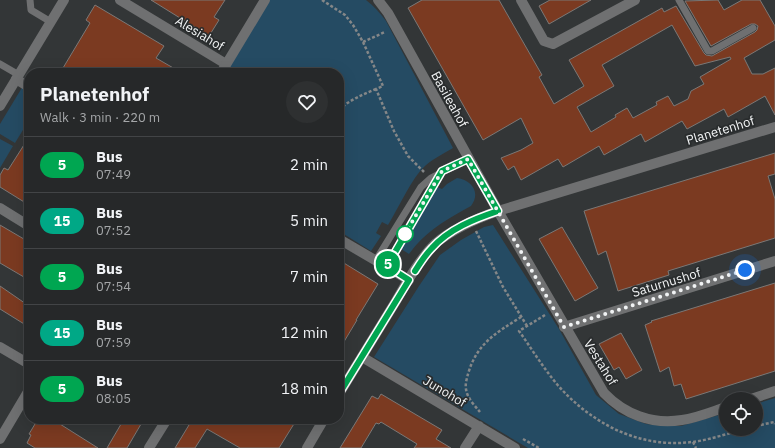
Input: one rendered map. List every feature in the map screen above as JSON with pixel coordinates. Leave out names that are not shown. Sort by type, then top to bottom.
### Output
[{"type":"street","points":[[0,106],[64,0]]},
{"type":"street","name":"Alesiahof","points":[[120,0],[222,68]]},
{"type":"street","points":[[224,68],[265,0]]},
{"type":"street","name":"Basileahof","points":[[379,0],[388,12],[498,211]]},
{"type":"street","points":[[521,0],[544,41],[553,44],[634,0]]},
{"type":"street","points":[[18,77],[24,82]]},
{"type":"street","name":"Planetenhof","points":[[344,386],[409,280],[432,247],[448,234],[471,221],[498,211],[775,127]]},
{"type":"street","points":[[0,208],[24,223]]},
{"type":"street","name":"Vestahof","points":[[498,211],[564,327],[604,393],[617,406],[630,413],[650,419],[674,421],[697,417],[719,409]]},
{"type":"street","points":[[344,242],[409,280]]},
{"type":"street","name":"Saturnushof","points":[[564,327],[775,261]]},
{"type":"street","points":[[0,347],[24,361]]},
{"type":"street","name":"Junohof","points":[[362,357],[515,448]]},
{"type":"street","points":[[763,395],[775,391]]},
{"type":"street","points":[[0,439],[24,398]]},
{"type":"street","points":[[149,448],[164,424]]},
{"type":"street","points":[[307,448],[321,424]]},
{"type":"street","points":[[465,448],[479,426]]},
{"type":"lane","points":[[30,0],[31,10],[51,22]]},
{"type":"lane","points":[[679,0],[708,50],[712,51],[753,28]]},
{"type":"lane","points":[[0,64],[18,77]]},
{"type":"lane","points":[[376,260],[421,187],[442,171],[468,159]]},
{"type":"lane","points":[[387,266],[442,171]]},
{"type":"path","points":[[322,0],[345,16],[363,42],[382,86],[360,95],[344,106]]},
{"type":"path","points":[[363,42],[395,27]]},
{"type":"path","points":[[376,89],[394,131],[408,156],[431,178]]},
{"type":"path","points":[[471,221],[503,287],[527,326]]},
{"type":"path","points":[[479,426],[480,413],[471,401],[466,389],[470,370],[476,355],[484,344],[521,317]]},
{"type":"path","points":[[763,424],[774,422],[775,424]]},
{"type":"path","points":[[693,442],[696,448]]},
{"type":"shaded area","points":[[269,0],[366,0],[386,21],[453,148],[437,157],[418,174],[388,225],[382,222],[376,233],[381,236],[371,251],[344,234],[344,68],[229,68]]},
{"type":"shaded area","points":[[24,86],[24,128],[15,143],[0,134],[0,124]]},
{"type":"shaded area","points":[[0,139],[13,146],[0,168]]},
{"type":"shaded area","points":[[457,178],[471,184],[475,192],[474,201],[471,206],[445,221],[430,232],[409,254],[401,249],[437,187],[442,189]]},
{"type":"shaded area","points":[[493,225],[559,329],[596,395],[619,414],[646,424],[664,426],[681,426],[719,415],[719,436],[763,436],[763,402],[775,398],[775,448],[528,448],[374,357],[440,255],[461,240],[484,227]]},
{"type":"building","points":[[151,0],[225,0],[214,17],[219,20],[209,36]]},
{"type":"building","points":[[422,0],[499,0],[542,75],[539,77],[554,104],[584,86],[569,60],[662,8],[664,12],[676,6],[704,53],[712,56],[755,32],[758,26],[751,24],[711,46],[685,1],[718,0],[724,10],[742,0],[760,0],[775,26],[775,40],[744,58],[752,74],[763,74],[775,68],[775,115],[765,96],[728,117],[724,109],[687,129],[682,121],[645,142],[641,134],[604,155],[599,146],[563,167],[558,159],[521,180],[514,166],[508,170],[501,158],[521,150],[533,143],[521,118],[483,140],[408,8]],"holes":[[[672,25],[695,66],[730,57],[731,59],[700,77],[704,84],[691,91],[688,99],[674,106],[668,96],[656,102],[657,105],[633,118],[627,108],[615,115],[616,117],[591,132],[577,107],[614,86],[602,65]]]},
{"type":"building","points":[[550,0],[591,0],[549,24],[539,6]]},
{"type":"building","points":[[95,5],[164,46],[156,58],[173,68],[63,68],[90,23],[86,20]]},
{"type":"building","points":[[24,145],[24,202],[0,187],[0,175],[4,168],[8,170]]},
{"type":"building","points":[[775,153],[775,174],[768,176],[775,199],[775,238],[668,271],[669,275],[618,291],[606,251],[598,255],[584,211]]},
{"type":"building","points":[[0,225],[24,239],[24,277],[0,263]]},
{"type":"building","points":[[562,227],[598,288],[575,301],[539,239]]},
{"type":"building","points":[[344,263],[378,284],[344,342]]},
{"type":"building","points":[[775,283],[775,371],[686,399],[681,384],[674,386],[669,367],[660,372],[645,325],[652,322],[651,321]]},
{"type":"building","points":[[0,286],[24,303],[24,324],[0,309]]},
{"type":"building","points":[[621,333],[642,370],[626,379],[619,367],[614,370],[599,344]]},
{"type":"building","points":[[381,394],[442,430],[436,439],[451,448],[414,448],[417,444],[381,422],[379,424],[376,423],[361,448],[340,448],[372,396],[378,399]]},
{"type":"building","points":[[35,424],[60,424],[98,448],[35,448],[27,443],[31,435],[29,434]]},
{"type":"building","points":[[121,424],[141,424],[127,448],[107,448]]},
{"type":"building","points":[[190,424],[294,424],[279,448],[240,448],[207,429],[195,448],[175,448]]},
{"type":"bus line","name":"5","points":[[344,386],[409,280],[387,266],[442,171],[468,159],[498,211],[463,225],[448,234],[432,247],[415,271]]},
{"type":"route","points":[[405,234],[442,171],[468,159],[564,327],[745,270]]}]
